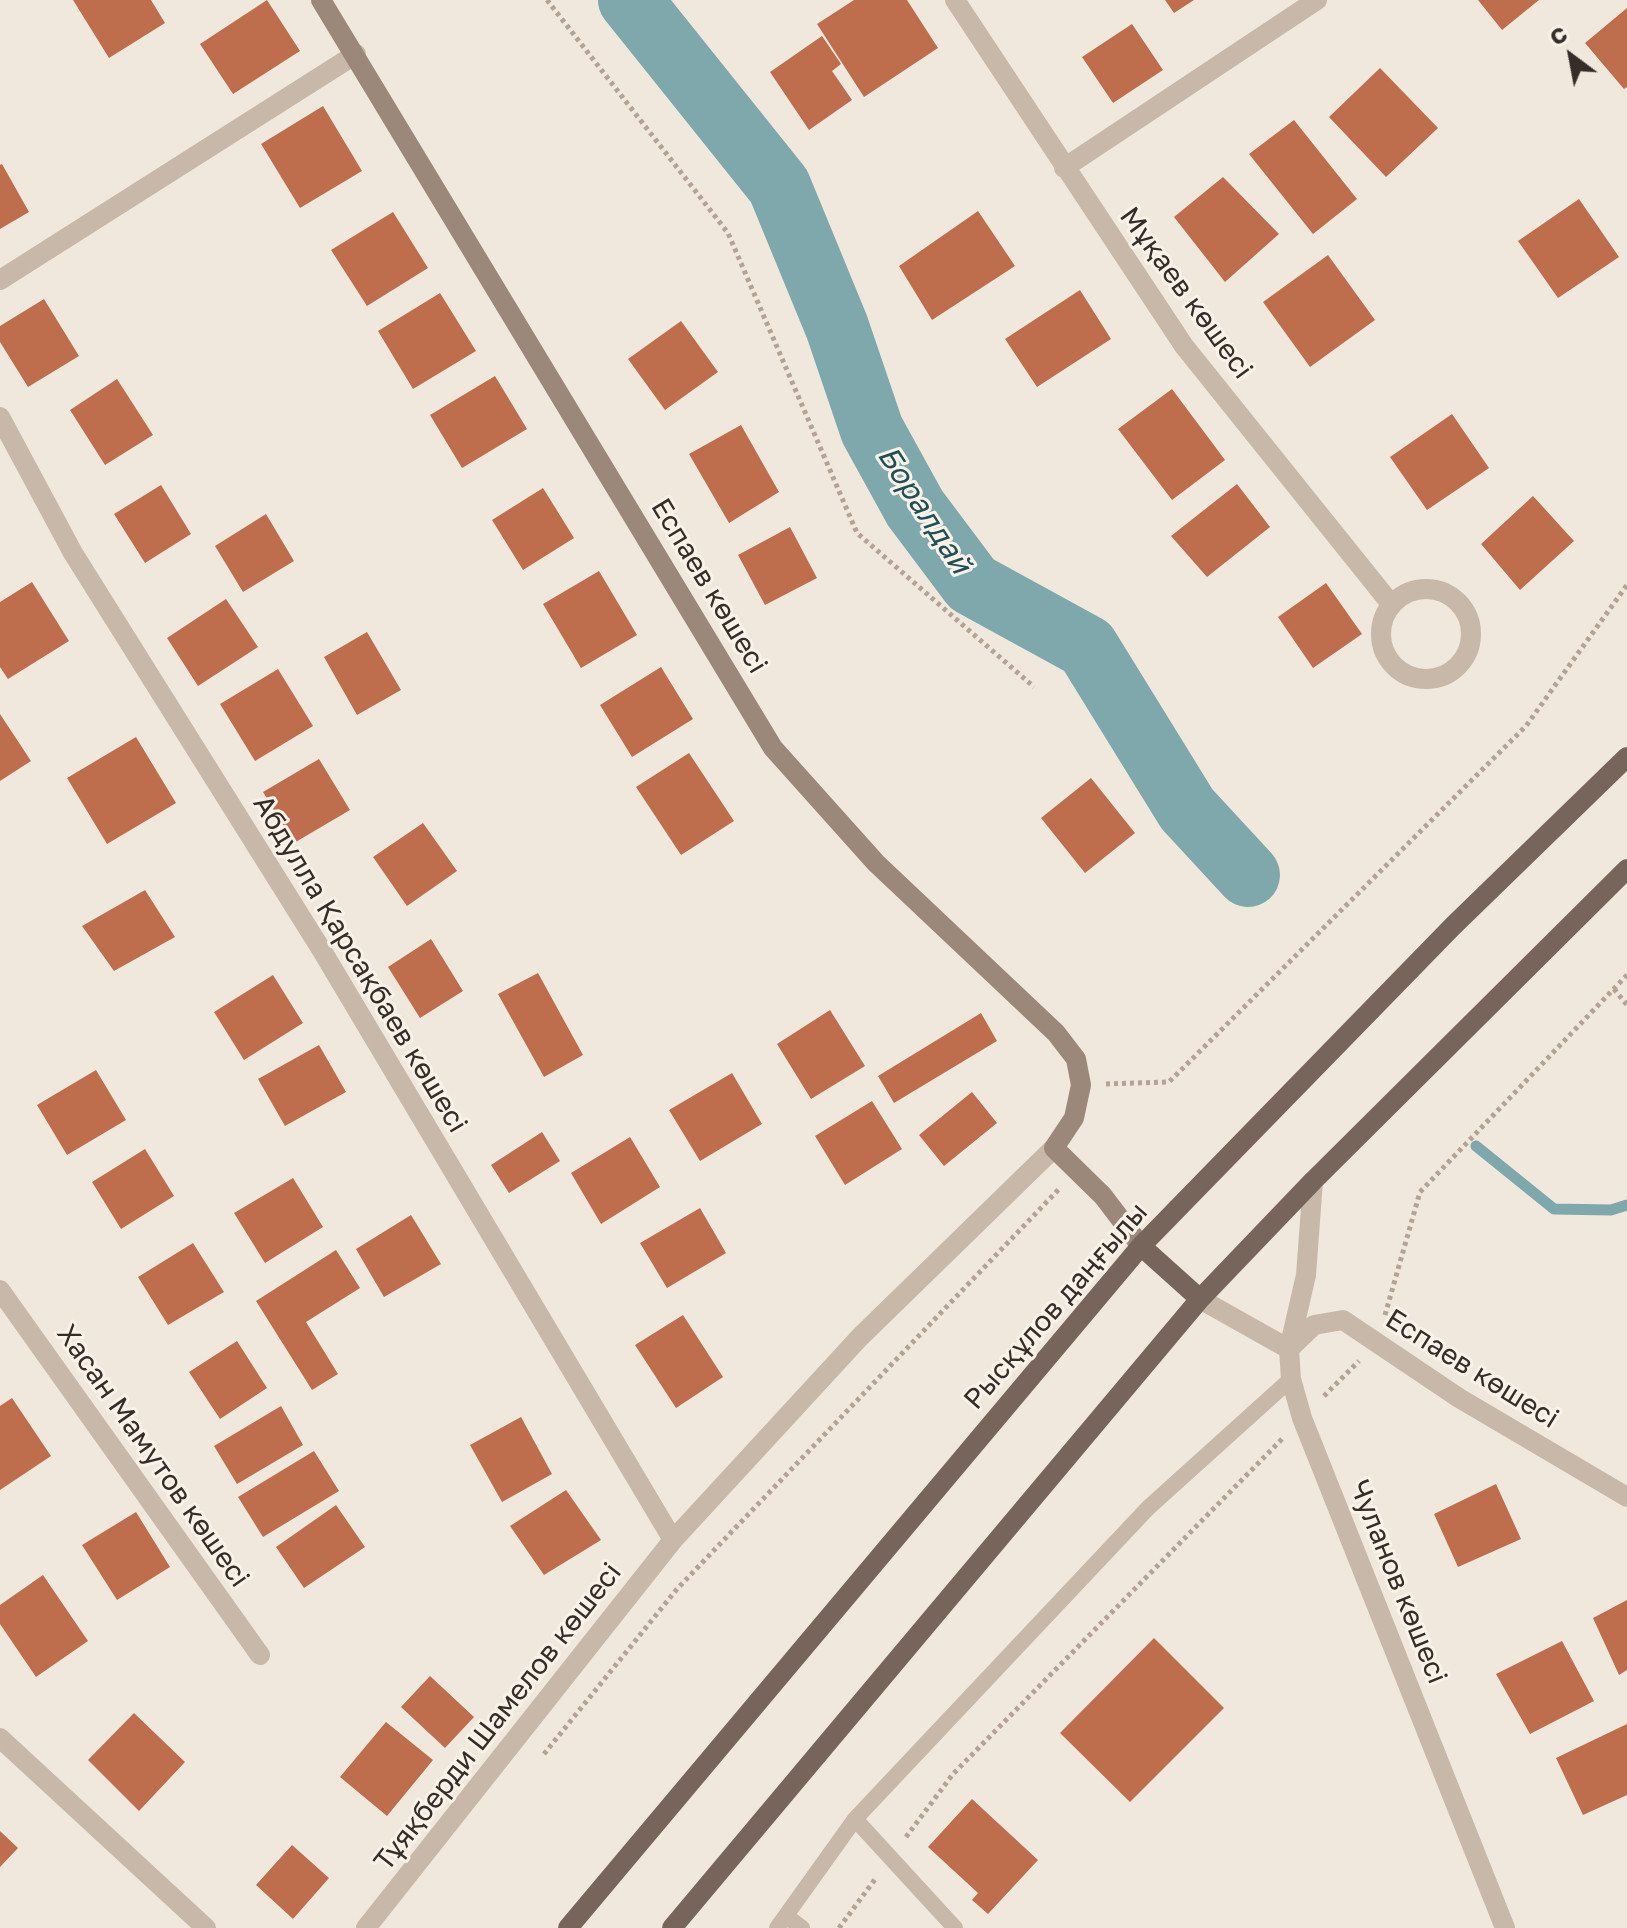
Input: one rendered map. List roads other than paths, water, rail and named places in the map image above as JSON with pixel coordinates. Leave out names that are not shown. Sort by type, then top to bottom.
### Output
[{"type":"main road","name":"Рысқұлов даңғылы","points":[[568,1928],[1141,1246],[1453,926],[1627,757]]},
{"type":"main road","points":[[672,1928],[1200,1299],[1313,1181],[1627,869]]},
{"type":"main road","points":[[1141,1246],[1200,1299]]},
{"type":"street","name":"Еспаев көшесі","points":[[321,0],[773,748],[876,863],[1056,1033],[1076,1059],[1081,1085],[1074,1118],[1054,1148]]},
{"type":"street","name":"Мұқаев көшесі","points":[[955,0],[1184,346],[1391,604]]},
{"type":"street","points":[[1064,168],[1317,0]]},
{"type":"street","points":[[0,280],[356,54]]},
{"type":"street","name":"Абдулла Қарсақбаев көшесі","points":[[0,417],[73,553],[321,949],[673,1540]]},
{"type":"street","points":[[1433,588],[1459,603],[1471,630],[1464,658],[1454,669],[1426,679],[1398,670],[1388,659],[1380,631],[1391,604],[1417,589],[1433,588]]},
{"type":"street","points":[[1054,1148],[1077,1169],[1141,1246]]},
{"type":"street","name":"Тұяқберди Шамелов көшесі","points":[[366,1928],[673,1540],[860,1337],[1054,1148]]},
{"type":"street","name":"Чуланов көшесі","points":[[1313,1181],[1306,1275],[1289,1349],[1291,1379],[1302,1418],[1505,1928]]},
{"type":"street","name":"Хасан Мамутов көшесі","points":[[0,1290],[260,1655]]},
{"type":"street","points":[[1200,1299],[1289,1349]]},
{"type":"street","name":"Еспаев көшесі","points":[[1289,1349],[1314,1325],[1343,1320],[1459,1398],[1627,1497]]},
{"type":"street","points":[[0,1738],[206,1928]]},
{"type":"lane","points":[[802,1928],[781,1922],[855,1819],[1148,1508],[1291,1379]]},
{"type":"lane","points":[[855,1819],[955,1928]]},
{"type":"waterway","name":"Боралдай","points":[[630,0],[779,186],[837,327],[872,430],[915,508],[972,584],[1087,647],[1187,809],[1248,875]]},
{"type":"waterway","points":[[1476,1146],[1554,1209],[1611,1210],[1627,1205]]}]
